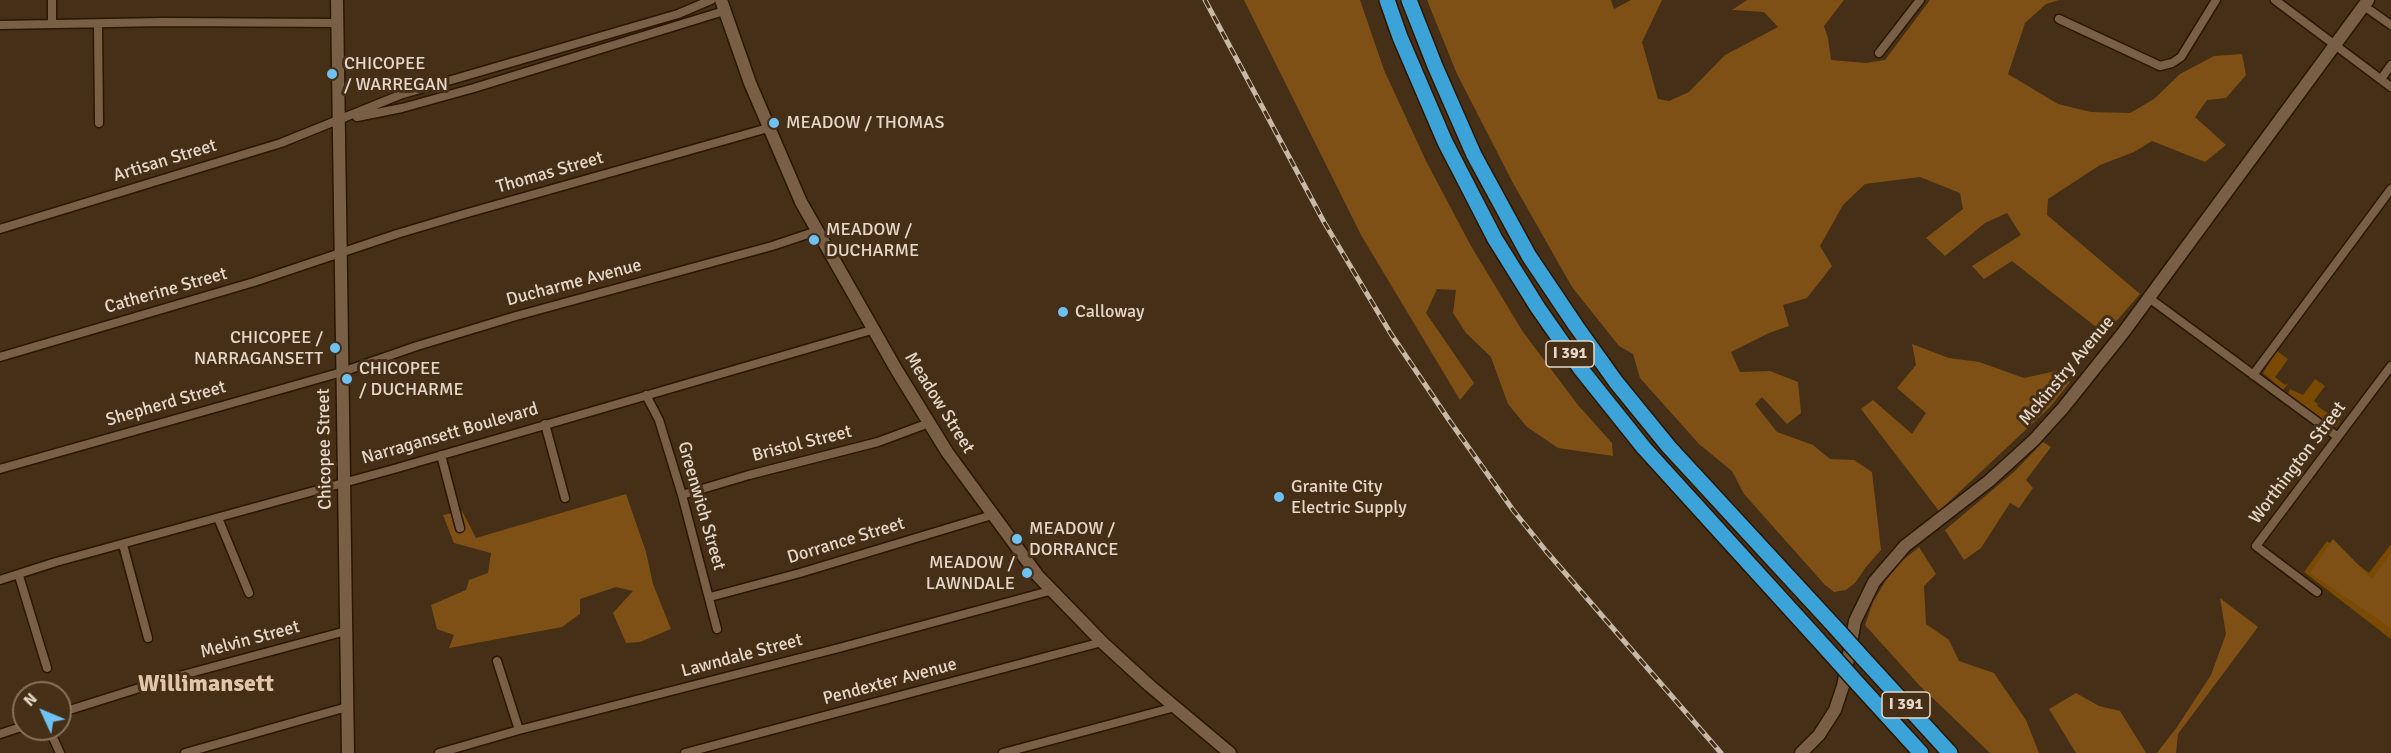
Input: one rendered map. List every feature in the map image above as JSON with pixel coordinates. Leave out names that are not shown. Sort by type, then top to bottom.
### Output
[{"type":"highway","name":"I 391","points":[[1387,0],[1400,37],[1445,142],[1495,239],[1538,308],[1580,368],[1644,448],[1921,753]]},
{"type":"highway","name":"I 391","points":[[1409,0],[1474,155],[1529,256],[1616,382],[1669,447],[1950,753]]},
{"type":"main road","name":"Chicopee Street","points":[[337,0],[348,753]]},
{"type":"main road","name":"Mckinstry Avenue","points":[[1806,749],[1828,723],[1838,702],[1855,621],[1874,582],[1905,546],[1983,487],[2041,432],[2083,383],[2366,3]]},
{"type":"main road","name":"Meadow Street","points":[[723,5],[768,128],[798,194],[817,231],[929,423],[992,515],[1037,574],[1102,642],[1230,753]]},
{"type":"street","points":[[52,0],[52,23]]},
{"type":"street","points":[[339,121],[400,95],[678,14],[711,0]]},
{"type":"street","points":[[1879,53],[1920,0]]},
{"type":"street","points":[[2059,19],[2160,66],[2172,63],[2181,57],[2216,0]]},
{"type":"street","points":[[2275,0],[2391,87]]},
{"type":"street","points":[[2366,3],[2391,25]]},
{"type":"street","points":[[339,121],[402,108],[616,46],[723,5]]},
{"type":"street","points":[[0,25],[164,22],[338,23]]},
{"type":"street","points":[[98,24],[99,123]]},
{"type":"street","points":[[612,34],[616,46]]},
{"type":"street","points":[[528,58],[532,70]]},
{"type":"street","points":[[2380,80],[2391,65]]},
{"type":"street","points":[[440,84],[443,96]]},
{"type":"street","name":"Artisan Street","points":[[0,229],[280,143],[339,121]]},
{"type":"street","name":"Thomas Street","points":[[341,252],[464,214],[768,128]]},
{"type":"street","points":[[2253,375],[2391,189]]},
{"type":"street","name":"Ducharme Avenue","points":[[342,372],[516,316],[772,246],[817,231]]},
{"type":"street","name":"Catherine Street","points":[[0,357],[254,282],[341,252]]},
{"type":"street","points":[[2148,298],[2338,437]]},
{"type":"street","name":"Narragansett Boulevard","points":[[0,580],[19,576],[56,562],[441,455],[875,329]]},
{"type":"street","name":"Worthington Street","points":[[2317,592],[2256,546],[2391,366]]},
{"type":"street","name":"Shepherd Street","points":[[0,469],[342,372]]},
{"type":"street","name":"Greenwich Street","points":[[646,394],[659,420],[682,495],[717,629]]},
{"type":"street","name":"Bristol Street","points":[[682,495],[749,475],[878,442],[929,423]]},
{"type":"street","points":[[545,424],[565,498]]},
{"type":"street","points":[[441,455],[460,528]]},
{"type":"street","name":"Dorrance Street","points":[[710,597],[832,564],[992,515]]},
{"type":"street","points":[[218,518],[249,593]]},
{"type":"street","points":[[123,545],[148,638]]},
{"type":"street","points":[[19,576],[47,668]]},
{"type":"street","name":"Lawndale Street","points":[[439,753],[1053,590]]},
{"type":"street","name":"Melvin Street","points":[[72,709],[168,679],[345,631]]},
{"type":"street","name":"Pendexter Avenue","points":[[685,753],[1102,642]]},
{"type":"street","points":[[497,661],[519,730]]},
{"type":"street","points":[[185,753],[347,707]]},
{"type":"street","points":[[1003,753],[1175,707]]},
{"type":"shaded area","points":[[1244,0],[1360,0],[1384,70],[1426,161],[1471,246],[1523,332],[1578,405],[1612,443],[1613,456],[1558,448],[1527,427],[1508,404],[1491,357],[1466,333],[1453,313],[1456,290],[1437,289],[1426,313],[1474,383],[1460,400],[1361,235]]},
{"type":"shaded area","points":[[1427,0],[1611,0],[1614,9],[1631,0],[1662,0],[1642,42],[1658,99],[1669,101],[1689,92],[1725,55],[1778,27],[1764,12],[1732,10],[1747,0],[1844,0],[1824,26],[1831,60],[1866,63],[1885,60],[1930,0],[2059,0],[2046,4],[2025,23],[2008,74],[2058,104],[2091,112],[2130,113],[2154,99],[2180,74],[2214,56],[2242,54],[2246,75],[2226,98],[2207,100],[2195,117],[2226,145],[2205,162],[2152,141],[2134,152],[2100,165],[2048,199],[2047,215],[2140,294],[2105,334],[2012,261],[1984,279],[1972,266],[2021,235],[2007,213],[1985,223],[1945,256],[1926,238],[1963,209],[1960,193],[1920,177],[1865,184],[1843,205],[1820,246],[1832,266],[1807,298],[1783,305],[1789,326],[1731,352],[1740,372],[1770,371],[1798,382],[1801,413],[1787,424],[1762,397],[1755,404],[1777,432],[1813,445],[1830,459],[1854,460],[1872,472],[1881,550],[1855,583],[1846,590],[1834,592],[1825,585],[1744,494],[1732,471],[1699,444],[1640,378],[1633,354],[1619,346],[1572,287],[1513,183],[1457,74]]},
{"type":"shaded area","points":[[1912,344],[1949,358],[1979,362],[2024,378],[2056,371],[2070,382],[2050,407],[1939,511],[1861,409],[1873,400],[1912,434],[1926,413],[1897,388],[1916,365]]},
{"type":"shaded area","points":[[2277,351],[2288,359],[2275,377],[2285,385],[2289,383],[2283,390],[2263,373]]},
{"type":"shaded area","points":[[2315,379],[2325,386],[2314,401],[2318,404],[2317,406],[2340,421],[2336,427],[2288,394],[2290,389],[2303,395]]},
{"type":"shaded area","points":[[2043,442],[2051,447],[2026,480],[2033,488],[2019,508],[2010,503],[1981,548],[1964,560],[1945,530],[2015,471]]},
{"type":"shaded area","points":[[626,494],[646,552],[653,584],[671,629],[640,642],[626,643],[613,613],[633,591],[616,587],[580,599],[580,614],[562,627],[449,648],[454,635],[437,629],[431,605],[466,590],[469,580],[488,573],[491,553],[454,543],[443,515],[462,511],[476,538]]},
{"type":"shaded area","points":[[2333,539],[2372,579],[2391,553],[2391,628],[2310,573]]},
{"type":"shaded area","points":[[2327,541],[2369,573],[2391,544],[2391,639],[2304,572]]},
{"type":"shaded area","points":[[1919,547],[1936,574],[1924,586],[1926,624],[1949,640],[1959,661],[1994,673],[2026,720],[2039,753],[1990,753],[1919,685],[1865,625],[1873,602],[1886,580],[1903,560]]},
{"type":"shaded area","points":[[2220,598],[2258,627],[2178,734],[2176,753],[2157,753],[2211,675],[2226,634]]},
{"type":"shaded area","points":[[2076,693],[2099,706],[2120,711],[2146,753],[2076,753],[2049,709]]},
{"type":"railway","points":[[1205,0],[1324,222],[1391,334],[1449,420],[1513,510],[1546,551],[1721,753]]},
{"type":"place","name":"CHICOPEE / WARREGAN","points":[[332,74]]},
{"type":"place","name":"MEADOW / THOMAS","points":[[774,123]]},
{"type":"place","name":"MEADOW / DUCHARME","points":[[814,240]]},
{"type":"place","name":"Calloway","points":[[1063,312]]},
{"type":"place","name":"CHICOPEE / NARRAGANSETT","points":[[335,348]]},
{"type":"place","name":"CHICOPEE / DUCHARME","points":[[347,379]]},
{"type":"place","name":"Granite City Electric Supply","points":[[1279,497]]},
{"type":"place","name":"MEADOW / DORRANCE","points":[[1017,539]]},
{"type":"place","name":"MEADOW / LAWNDALE","points":[[1027,573]]},
{"type":"district","name":"Willimansett","points":[[206,685]]}]
